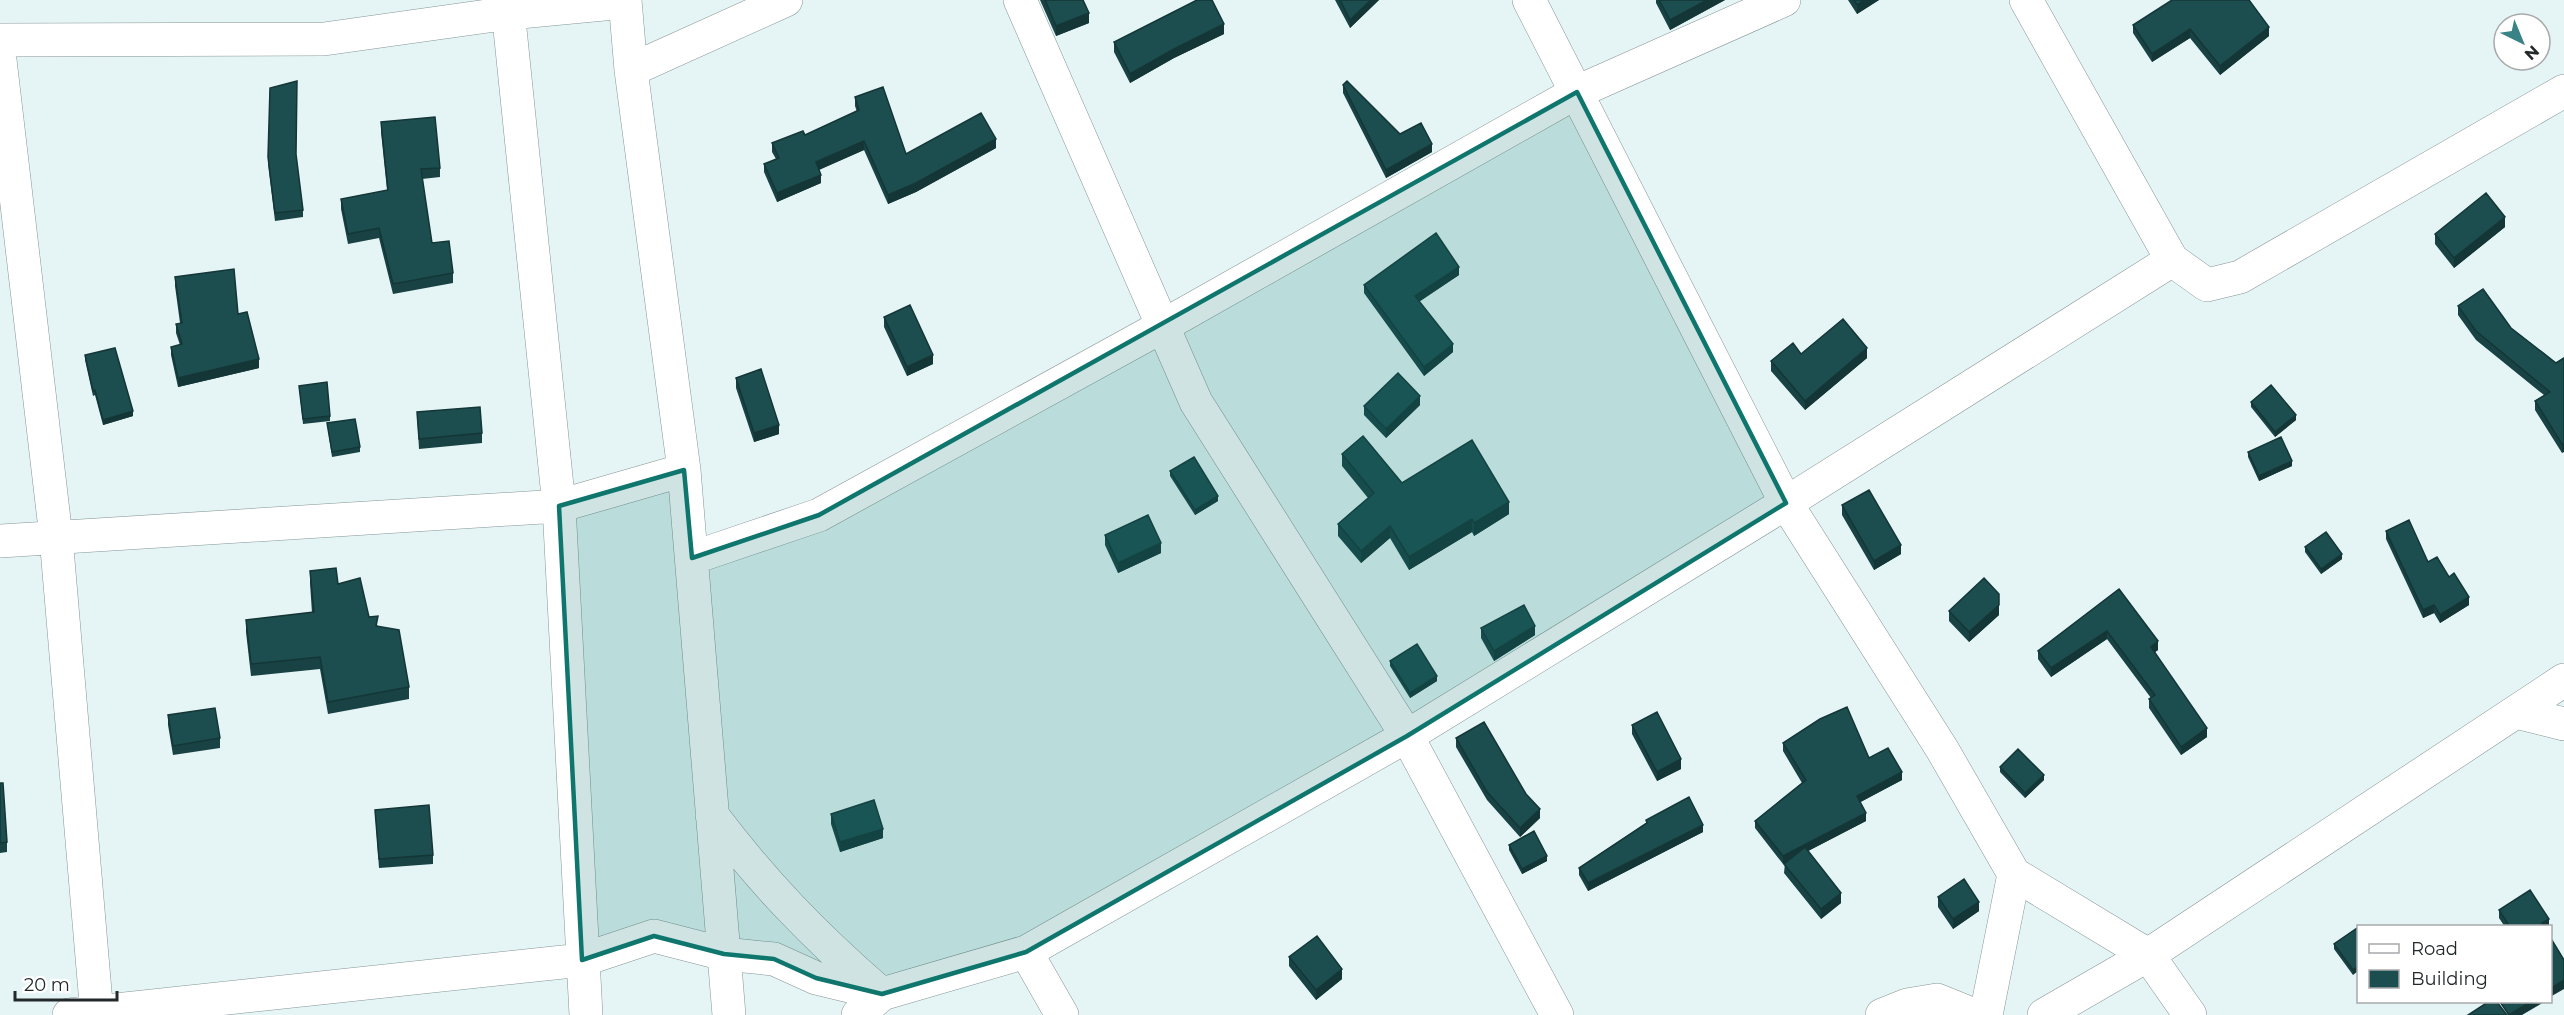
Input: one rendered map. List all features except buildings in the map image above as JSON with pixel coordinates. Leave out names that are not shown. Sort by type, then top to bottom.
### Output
[{"type":"street","points":[[631,70],[786,0]]},
{"type":"street","points":[[1020,0],[1161,327],[1196,402],[1407,736],[1557,1015]]},
{"type":"street","points":[[1529,0],[1786,503],[1941,749],[2014,874],[2148,955],[2190,1015]]},
{"type":"street","points":[[692,558],[819,515],[1161,327],[1577,92],[1784,0]]},
{"type":"street","points":[[2026,0],[2172,260],[2207,285],[2240,277],[2564,91]]},
{"type":"street","points":[[0,40],[324,39],[508,6],[625,1],[631,70],[684,470],[729,1015]]},
{"type":"street","points":[[508,6],[559,506],[586,1015]]},
{"type":"street","points":[[0,60],[56,537],[87,1014],[582,960],[654,936],[724,954],[774,959],[816,978],[882,994]]},
{"type":"street","points":[[858,1015],[882,994],[1026,952],[1407,736],[1786,503],[2172,260]]},
{"type":"street","points":[[0,541],[559,506],[684,470]]},
{"type":"street","points":[[2044,1015],[2148,955],[2564,680]]},
{"type":"street","points":[[2516,712],[2564,724]]},
{"type":"street","points":[[712,815],[788,908],[823,943],[882,994]]},
{"type":"street","points":[[1986,1015],[2014,874]]},
{"type":"street","points":[[1026,952],[1062,1015]]},
{"type":"street","points":[[1882,1015],[1907,1005],[1937,1000],[1974,1015]]},
{"type":"highlighted area","points":[[1577,92],[1786,503],[1407,736],[1026,952],[882,994],[816,978],[774,959],[724,954],[654,936],[582,960],[559,506],[684,470],[692,558],[819,515]]}]
